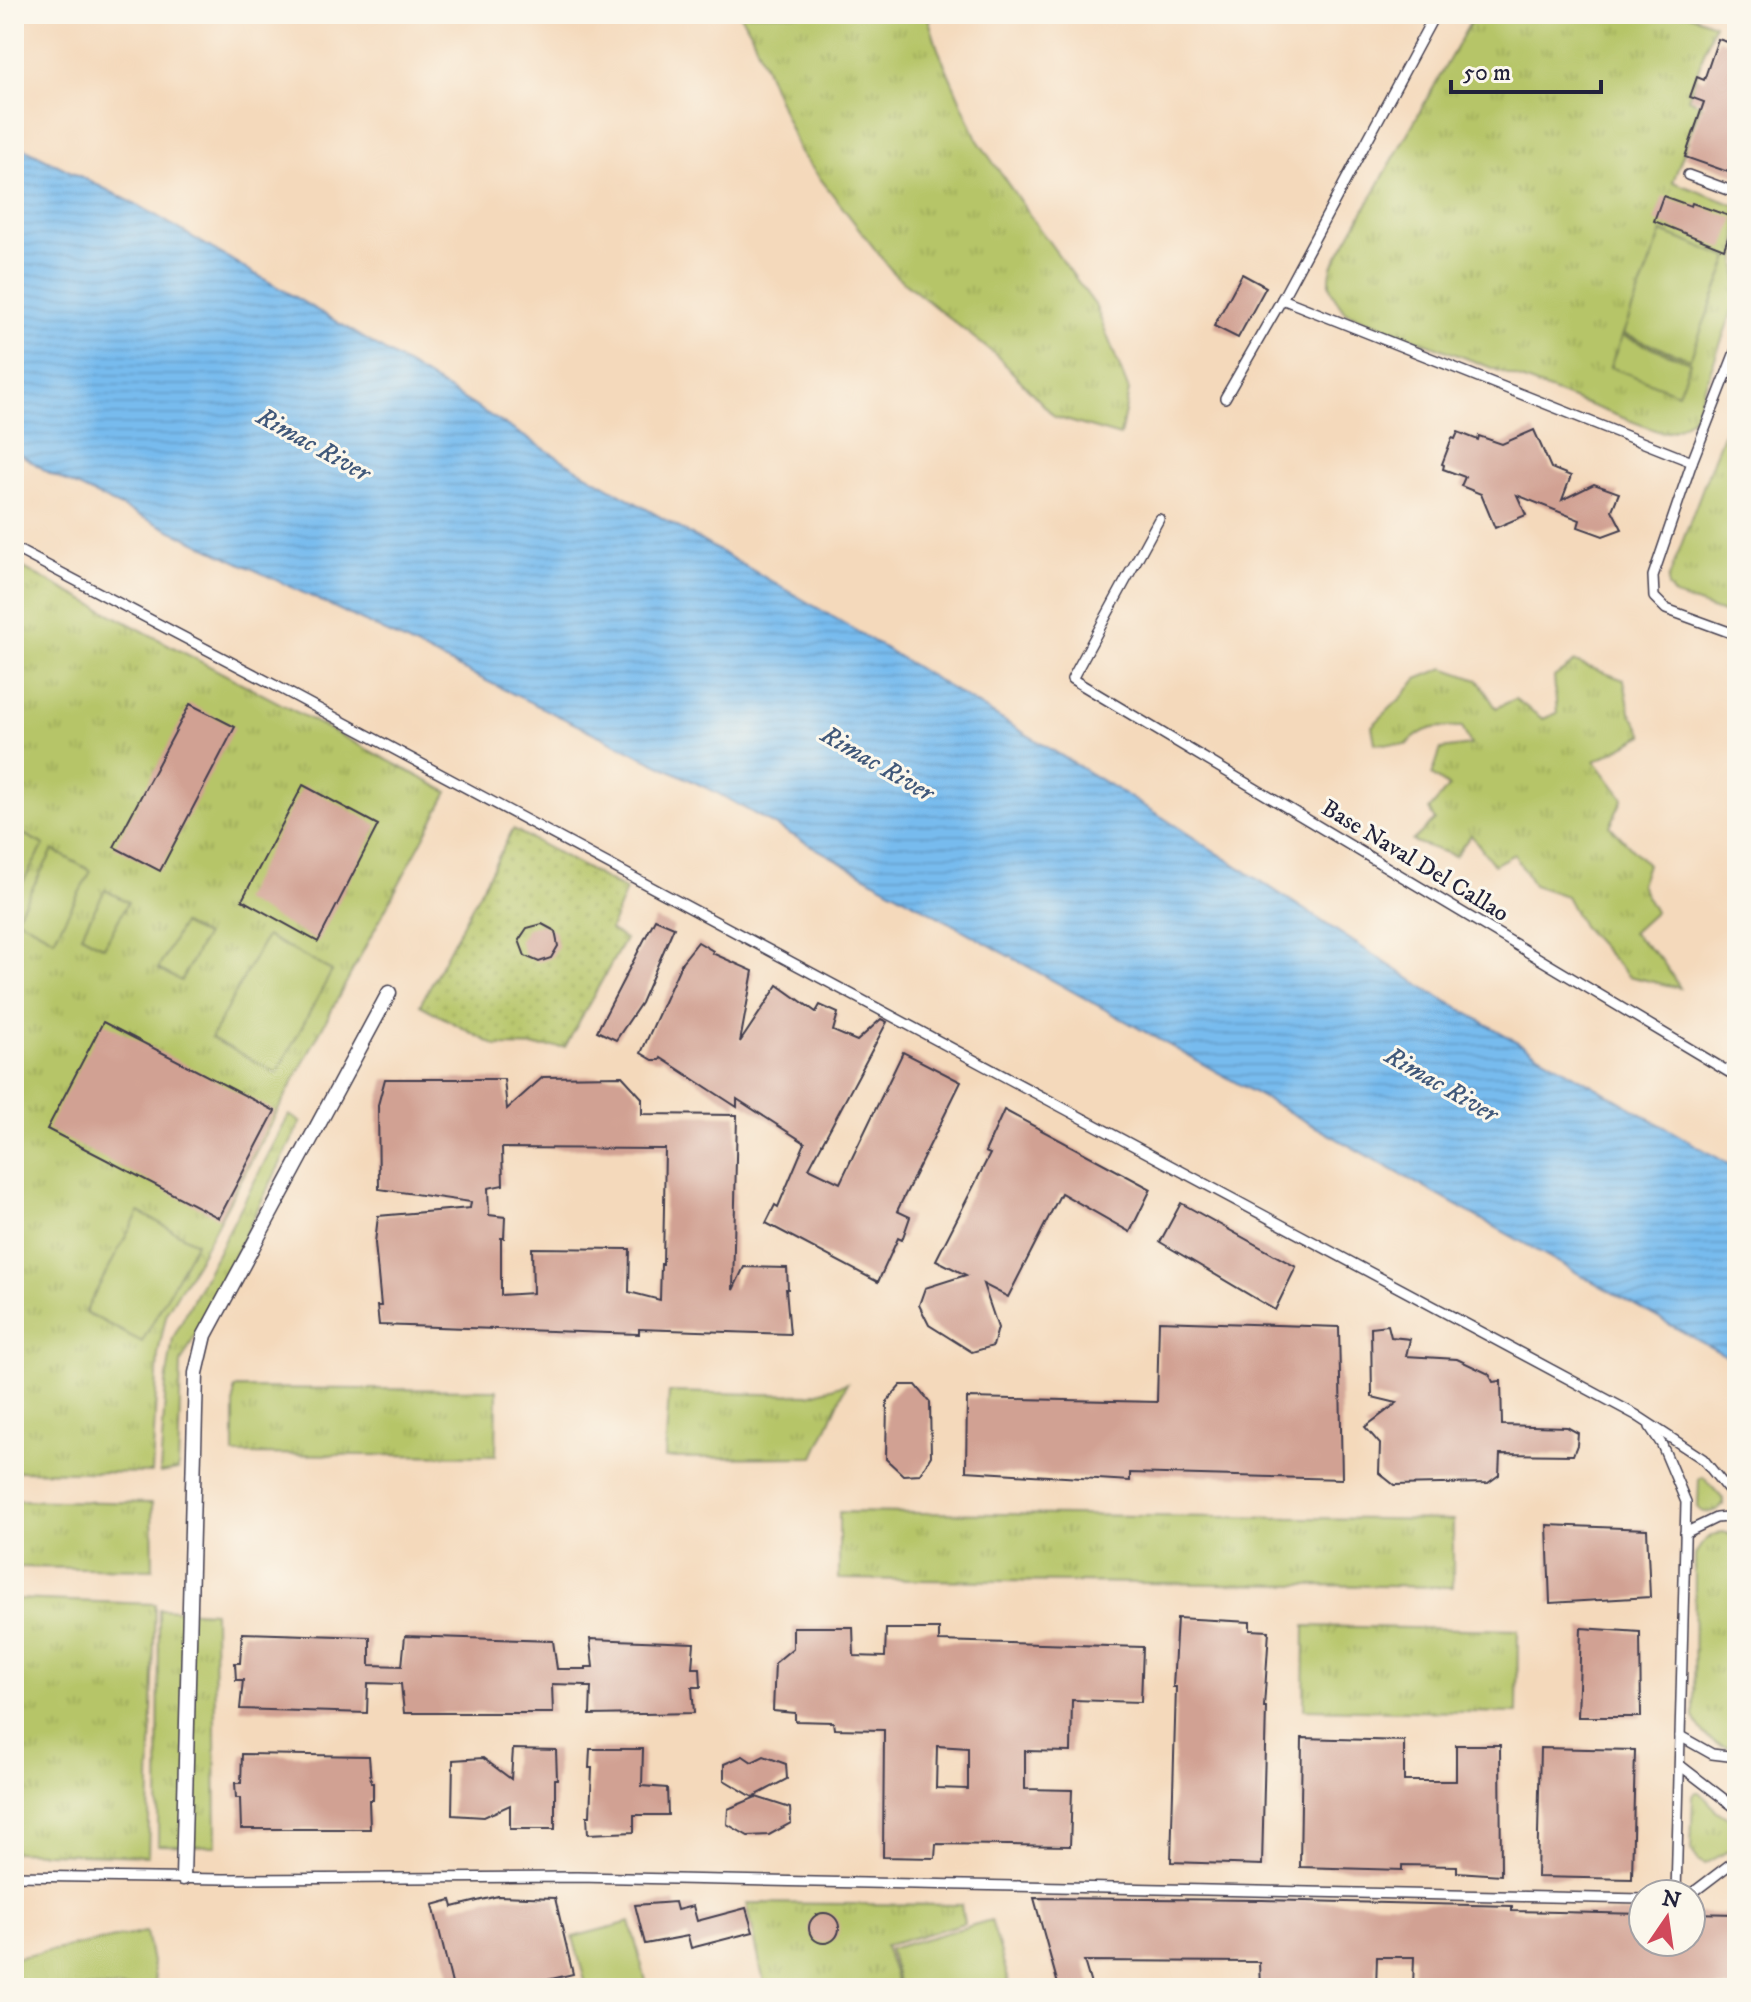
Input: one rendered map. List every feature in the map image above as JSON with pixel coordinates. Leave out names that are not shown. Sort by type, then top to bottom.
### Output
[{"type":"street","points":[[183,1878],[196,1373],[205,1335],[389,993]]},
{"type":"lane","points":[[1225,398],[1282,299],[1435,14]]},
{"type":"lane","points":[[1688,175],[1737,193]]},
{"type":"lane","points":[[1282,299],[1692,462]]},
{"type":"lane","points":[[1737,347],[1692,462],[1653,576],[1654,597],[1666,609],[1737,635]]},
{"type":"lane","name":"Base Naval Del Callao","points":[[1159,519],[1072,679],[1737,1077]]},
{"type":"lane","points":[[14,548],[1645,1421],[1703,1459],[1737,1501]]},
{"type":"lane","points":[[1645,1421],[1662,1445],[1686,1502],[1677,1878]]},
{"type":"lane","points":[[1685,1533],[1716,1518],[1737,1516]]},
{"type":"lane","points":[[1680,1736],[1712,1754],[1737,1757]]},
{"type":"lane","points":[[1681,1766],[1737,1809]]},
{"type":"lane","points":[[1707,1882],[1737,1859]]},
{"type":"lane","points":[[14,1876],[593,1877],[1627,1899]]},
{"type":"green space","points":[[739,14],[927,14],[938,49],[977,139],[1095,305],[1129,391],[1120,436],[1055,417],[997,356],[895,275],[799,151],[750,30]]},
{"type":"green space","points":[[1475,14],[1688,14],[1714,24],[1688,99],[1701,104],[1673,182],[1737,206],[1737,298],[1694,416],[1686,423],[1660,432],[1345,312],[1332,291],[1332,267]]},
{"type":"green space","points":[[1662,232],[1729,258],[1690,359],[1623,334]]},
{"type":"green space","points":[[1622,336],[1690,362],[1678,393],[1610,367]]},
{"type":"green space","points":[[1737,397],[1737,618],[1675,596],[1668,587],[1668,580]]},
{"type":"green space","points":[[14,563],[448,792],[197,1262],[167,1311],[158,1354],[152,1473],[14,1471]]},
{"type":"green space","points":[[1575,662],[1624,680],[1630,712],[1644,735],[1595,761],[1623,798],[1610,826],[1647,864],[1640,885],[1655,912],[1632,933],[1661,959],[1680,988],[1628,976],[1582,926],[1566,896],[1533,885],[1514,854],[1494,865],[1471,835],[1455,856],[1412,841],[1435,820],[1429,810],[1449,787],[1432,775],[1441,749],[1471,745],[1462,727],[1431,728],[1406,745],[1375,743],[1372,726],[1417,679],[1444,668],[1478,680],[1496,708],[1515,699],[1543,719],[1557,713],[1554,677]]},
{"type":"green space","points":[[14,829],[44,845],[14,898]]},
{"type":"green space","points":[[513,829],[626,890],[610,930],[625,939],[565,1047],[496,1046],[420,1005]]},
{"type":"green space","points":[[53,850],[91,871],[54,939],[16,918]]},
{"type":"green space","points":[[105,890],[128,902],[104,947],[81,935]]},
{"type":"green space","points":[[182,924],[205,936],[181,981],[158,969]]},
{"type":"green space","points":[[266,936],[332,971],[277,1073],[211,1038]]},
{"type":"green space","points":[[289,1115],[301,1122],[181,1363],[178,1470],[160,1473],[166,1383],[173,1338]]},
{"type":"green space","points":[[139,1212],[196,1243],[142,1342],[85,1312]]},
{"type":"green space","points":[[847,1383],[814,1457],[665,1458],[669,1392],[809,1395]]},
{"type":"green space","points":[[234,1388],[497,1390],[496,1456],[234,1454]]},
{"type":"green space","points":[[1703,1477],[1723,1499],[1723,1505],[1714,1511],[1703,1511],[1698,1507],[1699,1479]]},
{"type":"green space","points":[[14,1500],[152,1503],[153,1569],[14,1567]]},
{"type":"green space","points":[[839,1512],[1453,1520],[1453,1587],[839,1579]]},
{"type":"green space","points":[[1723,1532],[1737,1536],[1735,1747],[1710,1740],[1694,1718],[1695,1555],[1706,1540]]},
{"type":"green space","points":[[14,1599],[155,1604],[148,1856],[14,1852]]},
{"type":"green space","points":[[159,1609],[214,1612],[216,1846],[158,1845]]},
{"type":"green space","points":[[1305,1626],[1518,1630],[1517,1713],[1304,1709]]},
{"type":"green space","points":[[1700,1792],[1717,1811],[1737,1824],[1737,1846],[1705,1864],[1691,1850],[1693,1796]]},
{"type":"green space","points":[[747,1903],[961,1905],[964,1923],[885,1946],[899,1988],[765,1988]]},
{"type":"green space","points":[[991,1920],[1011,1988],[900,1988],[889,1949]]},
{"type":"green space","points":[[630,1922],[648,1988],[587,1988],[573,1937]]},
{"type":"green space","points":[[146,1932],[157,1988],[14,1988],[14,1958]]},
{"type":"water","name":"Rimac River","points":[[14,143],[143,208],[574,467],[840,621],[1162,817],[1429,991],[1737,1169],[1737,1362],[717,793],[51,474],[14,450]]},
{"type":"building","points":[[1718,39],[1737,45],[1737,175],[1685,157],[1704,102],[1690,97],[1697,77],[1704,80]]},
{"type":"building","points":[[1663,196],[1735,218],[1724,249],[1654,221]]},
{"type":"building","points":[[1242,274],[1266,287],[1238,338],[1214,326]]},
{"type":"building","points":[[1534,430],[1551,468],[1571,476],[1562,500],[1594,484],[1619,493],[1612,510],[1622,529],[1603,536],[1578,527],[1580,520],[1517,495],[1526,515],[1495,528],[1481,494],[1461,486],[1465,477],[1443,469],[1452,438],[1455,439],[1458,432],[1478,440],[1479,436],[1502,444]]},
{"type":"building","points":[[190,704],[235,727],[160,871],[114,847]]},
{"type":"building","points":[[303,785],[378,825],[318,942],[242,900]]},
{"type":"building","points":[[655,919],[674,927],[641,1003],[616,1040],[597,1031]]},
{"type":"building","points":[[542,924],[555,931],[558,946],[551,958],[539,962],[525,956],[519,940],[527,928]]},
{"type":"building","points":[[698,942],[712,953],[753,971],[740,1042],[778,985],[816,1012],[820,1005],[838,1013],[833,1031],[857,1041],[881,1019],[887,1022],[809,1168],[840,1183],[903,1052],[961,1082],[897,1211],[910,1217],[902,1240],[898,1238],[878,1282],[766,1223],[775,1205],[778,1207],[805,1143],[737,1099],[737,1107],[661,1058],[653,1060],[641,1053],[682,962]]},
{"type":"building","points":[[103,1022],[275,1111],[219,1218],[47,1129]]},
{"type":"building","points":[[622,1076],[642,1098],[642,1114],[737,1115],[733,1290],[744,1267],[787,1268],[790,1334],[639,1329],[639,1334],[379,1325],[377,1306],[381,1306],[375,1243],[378,1216],[470,1208],[471,1202],[379,1189],[378,1105],[385,1079],[504,1079],[507,1109],[543,1077]],"holes":[[[502,1148],[665,1149],[660,1300],[629,1292],[630,1249],[532,1248],[533,1293],[501,1295],[501,1238],[504,1238],[505,1217],[489,1215],[488,1188],[503,1185]]]},
{"type":"building","points":[[1004,1110],[1151,1189],[1130,1232],[1061,1193],[1008,1297],[983,1284],[998,1328],[993,1346],[972,1352],[929,1325],[919,1305],[925,1288],[966,1275],[936,1260],[990,1154],[985,1152]]},
{"type":"building","points":[[1181,1203],[1296,1267],[1275,1310],[1160,1242]]},
{"type":"building","points":[[1159,1321],[1339,1327],[1342,1479],[1130,1473],[1130,1481],[966,1471],[967,1398],[1157,1402]]},
{"type":"building","points":[[1388,1325],[1391,1337],[1410,1339],[1406,1356],[1457,1359],[1489,1374],[1493,1382],[1501,1381],[1502,1425],[1567,1427],[1578,1433],[1573,1455],[1500,1454],[1499,1475],[1488,1483],[1394,1485],[1379,1473],[1380,1444],[1365,1427],[1397,1403],[1372,1397],[1371,1327]]},
{"type":"building","points":[[901,1385],[916,1385],[930,1402],[931,1456],[920,1474],[903,1475],[886,1459],[887,1401]]},
{"type":"building","points":[[1547,1525],[1647,1529],[1650,1597],[1550,1603]]},
{"type":"building","points":[[1177,1618],[1250,1622],[1250,1630],[1269,1631],[1264,1707],[1262,1865],[1171,1862]]},
{"type":"building","points":[[793,1627],[853,1627],[854,1656],[885,1657],[886,1629],[939,1629],[939,1641],[1143,1647],[1141,1702],[1072,1700],[1071,1752],[1025,1751],[1025,1789],[1072,1790],[1070,1846],[936,1844],[935,1858],[883,1857],[884,1730],[834,1729],[833,1722],[795,1721],[795,1713],[773,1711],[775,1663],[793,1648]],"holes":[[[937,1746],[968,1748],[968,1789],[936,1788]]]},
{"type":"building","points":[[1581,1628],[1640,1632],[1641,1717],[1578,1717]]},
{"type":"building","points":[[242,1633],[370,1637],[370,1665],[402,1666],[405,1636],[553,1641],[557,1669],[593,1667],[590,1639],[694,1643],[692,1668],[700,1668],[701,1687],[692,1687],[694,1713],[590,1715],[591,1687],[552,1684],[553,1713],[404,1713],[401,1684],[368,1683],[367,1713],[240,1709],[243,1680],[236,1680],[235,1663],[240,1663]]},
{"type":"building","points":[[1302,1738],[1404,1741],[1404,1781],[1456,1781],[1456,1745],[1500,1745],[1501,1875],[1457,1872],[1457,1866],[1402,1865],[1402,1870],[1300,1867]]},
{"type":"building","points":[[1540,1748],[1635,1750],[1632,1878],[1537,1877]]},
{"type":"building","points":[[513,1749],[556,1750],[555,1829],[510,1829],[510,1805],[484,1817],[452,1815],[453,1760],[483,1758],[511,1779]]},
{"type":"building","points":[[590,1749],[643,1749],[642,1786],[667,1788],[668,1815],[634,1815],[634,1832],[588,1834],[592,1768],[589,1768]]},
{"type":"building","points":[[242,1754],[369,1756],[373,1783],[373,1800],[369,1800],[370,1829],[241,1829],[240,1798],[236,1798],[235,1783],[241,1783]]},
{"type":"building","points":[[743,1756],[752,1762],[764,1756],[786,1764],[787,1779],[753,1797],[724,1780],[724,1764]]},
{"type":"building","points":[[756,1797],[790,1808],[791,1823],[769,1835],[748,1836],[727,1824],[728,1809]]},
{"type":"building","points":[[498,1896],[555,1898],[573,1974],[513,1988],[453,1988],[433,1905],[451,1900],[453,1907]]},
{"type":"building","points":[[1034,1898],[1512,1906],[1512,1911],[1627,1914],[1627,1958],[1707,1958],[1707,1913],[1737,1914],[1737,1988],[1413,1988],[1414,1957],[1377,1957],[1376,1988],[1260,1988],[1259,1962],[1084,1961],[1092,1988],[1059,1988]]},
{"type":"building","points":[[675,1902],[677,1910],[693,1906],[697,1921],[746,1908],[753,1932],[691,1948],[688,1936],[645,1944],[635,1905]]},
{"type":"building","points":[[824,1913],[830,1914],[838,1922],[838,1934],[830,1942],[824,1943],[818,1942],[810,1934],[809,1928],[810,1922],[818,1914]]}]
